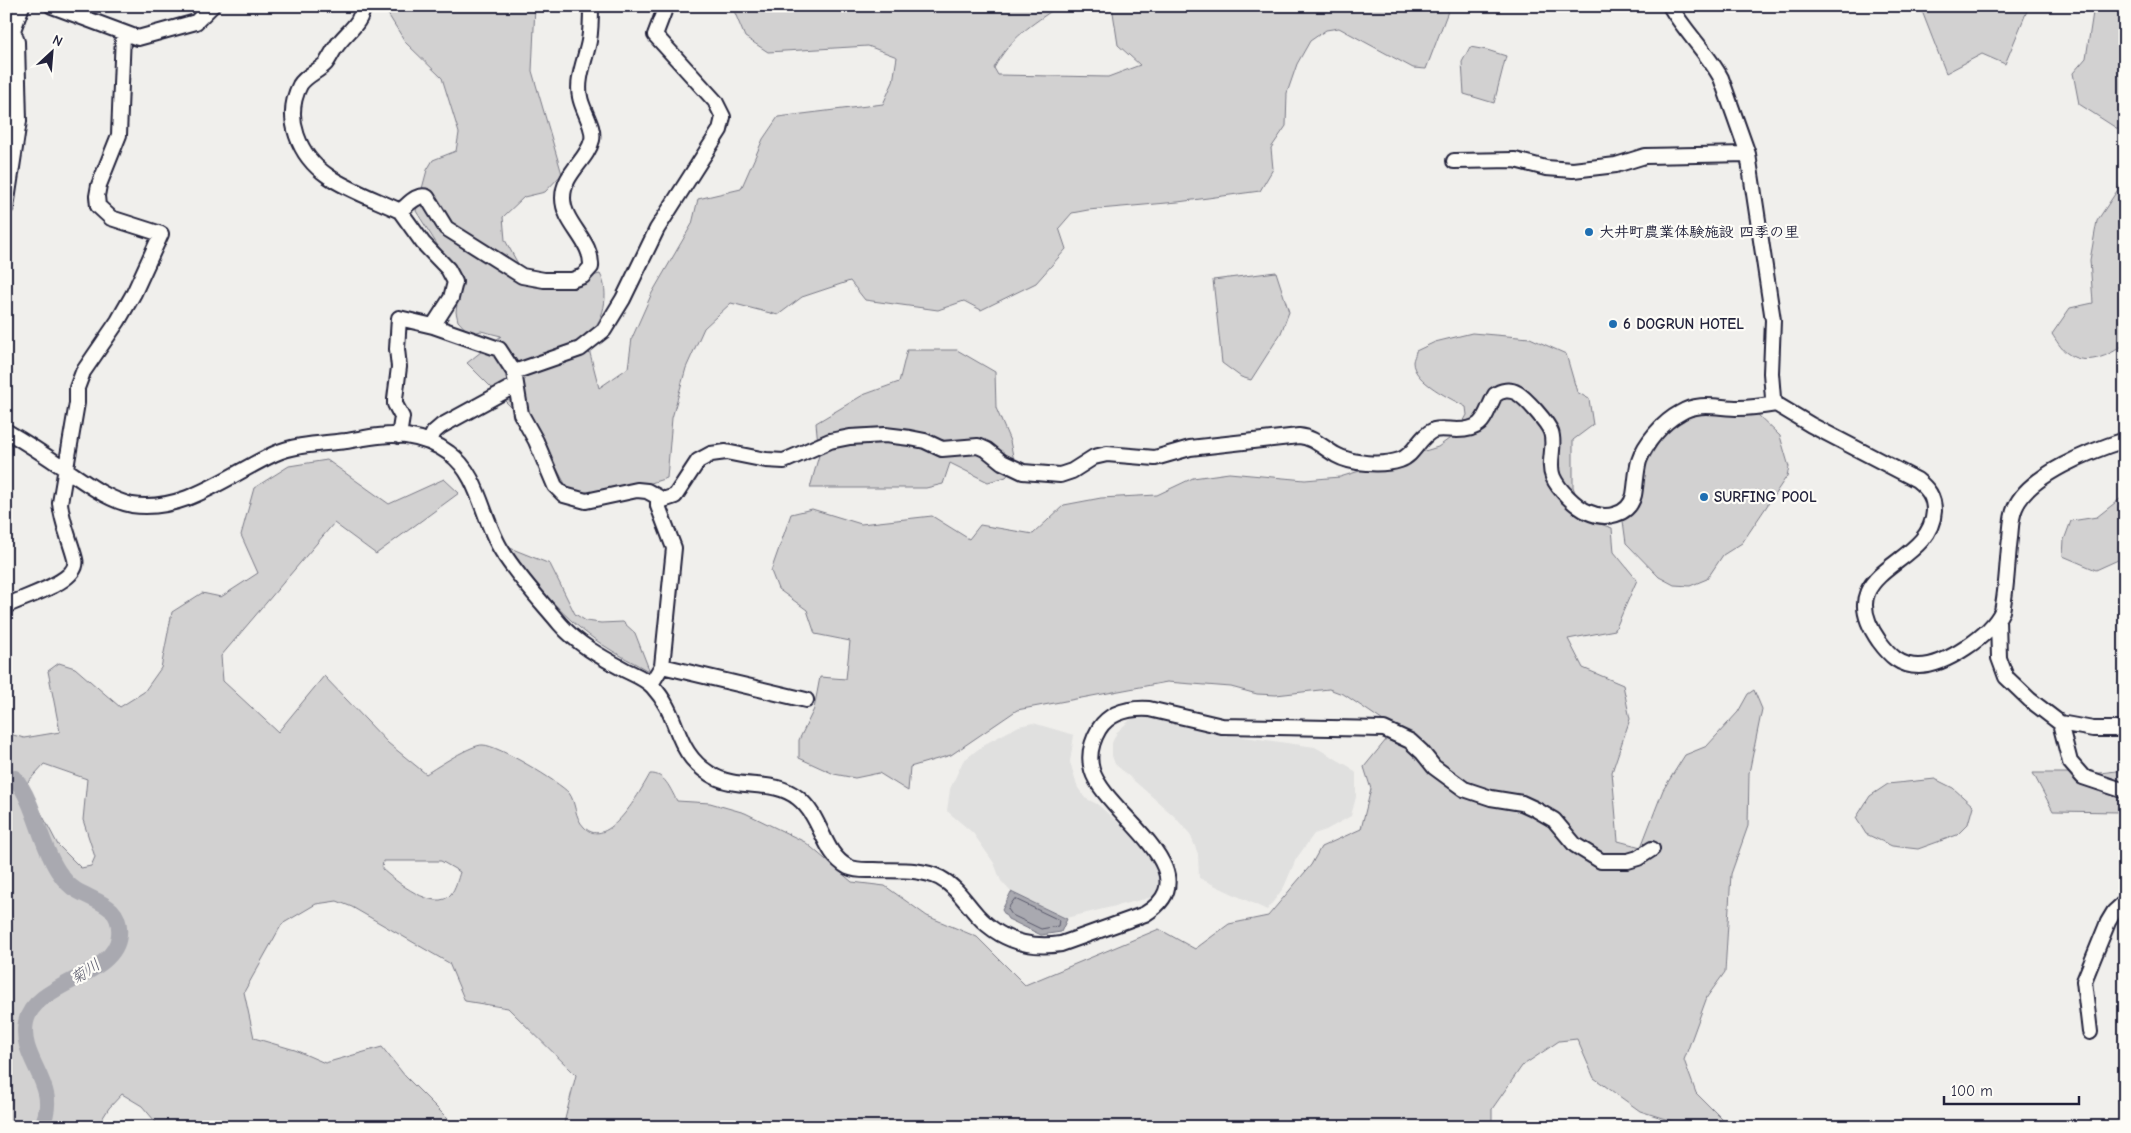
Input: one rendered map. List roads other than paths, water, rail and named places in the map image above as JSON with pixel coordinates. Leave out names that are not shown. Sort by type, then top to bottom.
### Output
[{"type":"street","points":[[6,207],[19,121],[17,42],[10,31],[22,6]]},
{"type":"street","points":[[52,6],[138,38],[196,22],[212,6]]},
{"type":"street","points":[[363,6],[360,19],[336,46],[327,62],[301,83],[293,106],[292,119],[303,149],[313,164],[328,177],[400,211],[423,243],[448,269],[455,282],[451,298],[433,326]]},
{"type":"street","points":[[400,211],[422,195],[427,197],[446,228],[522,276],[544,280],[572,280],[583,276],[591,267],[591,260],[564,208],[563,197],[571,173],[592,140],[592,134],[579,95],[579,84],[590,39],[591,6]]},
{"type":"street","points":[[429,442],[434,432],[442,426],[515,379],[580,349],[604,330],[623,299],[657,229],[720,130],[723,117],[715,100],[654,35],[666,6]]},
{"type":"street","points":[[1670,6],[1685,30],[1721,78],[1748,154],[1773,320],[1771,373],[1773,398],[1776,404],[1811,426],[1917,480],[1931,494],[1934,501],[1933,517],[1927,531],[1916,546],[1876,578],[1867,594],[1866,616],[1877,638],[1891,656],[1897,661],[1908,665],[1932,665],[1969,645],[1998,619],[2002,611],[2006,585],[2013,517],[2021,498],[2033,486],[2053,472],[2107,446],[2125,440]]},
{"type":"street","points":[[6,606],[55,585],[70,574],[74,568],[76,561],[62,519],[60,503],[77,403],[77,388],[84,372],[118,321],[142,279],[161,234],[111,218],[98,206],[99,185],[119,135],[123,34]]},
{"type":"street","points":[[1454,161],[1515,160],[1546,168],[1573,170],[1616,164],[1645,156],[1748,154]]},
{"type":"street","points":[[399,436],[402,417],[395,404],[395,399],[399,367],[399,318],[433,326],[499,349],[515,379],[521,414],[536,441],[555,486],[564,495],[586,501],[637,490],[647,491],[663,500],[675,496],[698,461],[710,454],[726,452],[766,460],[784,461],[835,440],[876,436],[910,438],[942,449],[978,446],[1009,466],[1023,472],[1036,474],[1065,474],[1094,458],[1107,454],[1154,458],[1190,448],[1299,436],[1313,439],[1344,458],[1386,462],[1398,461],[1408,456],[1426,435],[1432,431],[1464,430],[1476,426],[1485,419],[1495,395],[1514,391],[1522,397],[1550,429],[1552,438],[1552,476],[1559,486],[1582,509],[1606,516],[1618,514],[1629,506],[1634,496],[1642,454],[1650,442],[1674,416],[1687,408],[1704,405],[1740,408],[1776,404]]},
{"type":"street","points":[[6,431],[97,490],[121,502],[134,505],[157,505],[189,497],[283,450],[382,436],[399,436],[429,442],[450,453],[463,467],[474,483],[493,535],[504,554],[563,628],[588,648],[651,684],[671,712],[683,748],[701,769],[727,782],[772,785],[797,797],[819,823],[828,847],[843,864],[856,870],[930,874],[952,886],[977,915],[995,932],[1026,945],[1061,944],[1145,914],[1153,909],[1162,899],[1168,884],[1165,864],[1100,787],[1092,770],[1093,742],[1102,726],[1116,714],[1138,708],[1149,708],[1222,726],[1384,729],[1410,742],[1434,766],[1464,789],[1491,798],[1522,804],[1554,820],[1575,845],[1601,861],[1628,862],[1652,849]]},
{"type":"street","points":[[651,684],[662,666],[674,548],[658,506],[658,497]]},
{"type":"street","points":[[1998,619],[1999,658],[2006,678],[2030,700],[2060,723],[2093,729],[2125,729]]},
{"type":"street","points":[[662,666],[806,700]]},
{"type":"street","points":[[2060,723],[2070,762],[2083,777],[2125,791]]},
{"type":"street","points":[[2090,1032],[2084,981],[2108,922],[2114,912],[2125,902]]},
{"type":"water","points":[[1011,892],[1067,919],[1061,932],[1041,935],[1008,919],[1002,910]]},
{"type":"waterway","name":"菊川","points":[[15,778],[28,800],[46,848],[60,873],[73,888],[112,911],[119,925],[119,935],[114,949],[104,961],[43,997],[32,1008],[26,1022],[25,1036],[28,1049],[44,1086],[47,1098],[46,1112],[41,1127]]},
{"type":"place","name":"大井町農業体験施設 四季の里","points":[[1589,232]]},
{"type":"place","name":"6 DOGRUN HOTEL","points":[[1613,324]]},
{"type":"place","name":"SURFING POOL","points":[[1704,497]]}]
